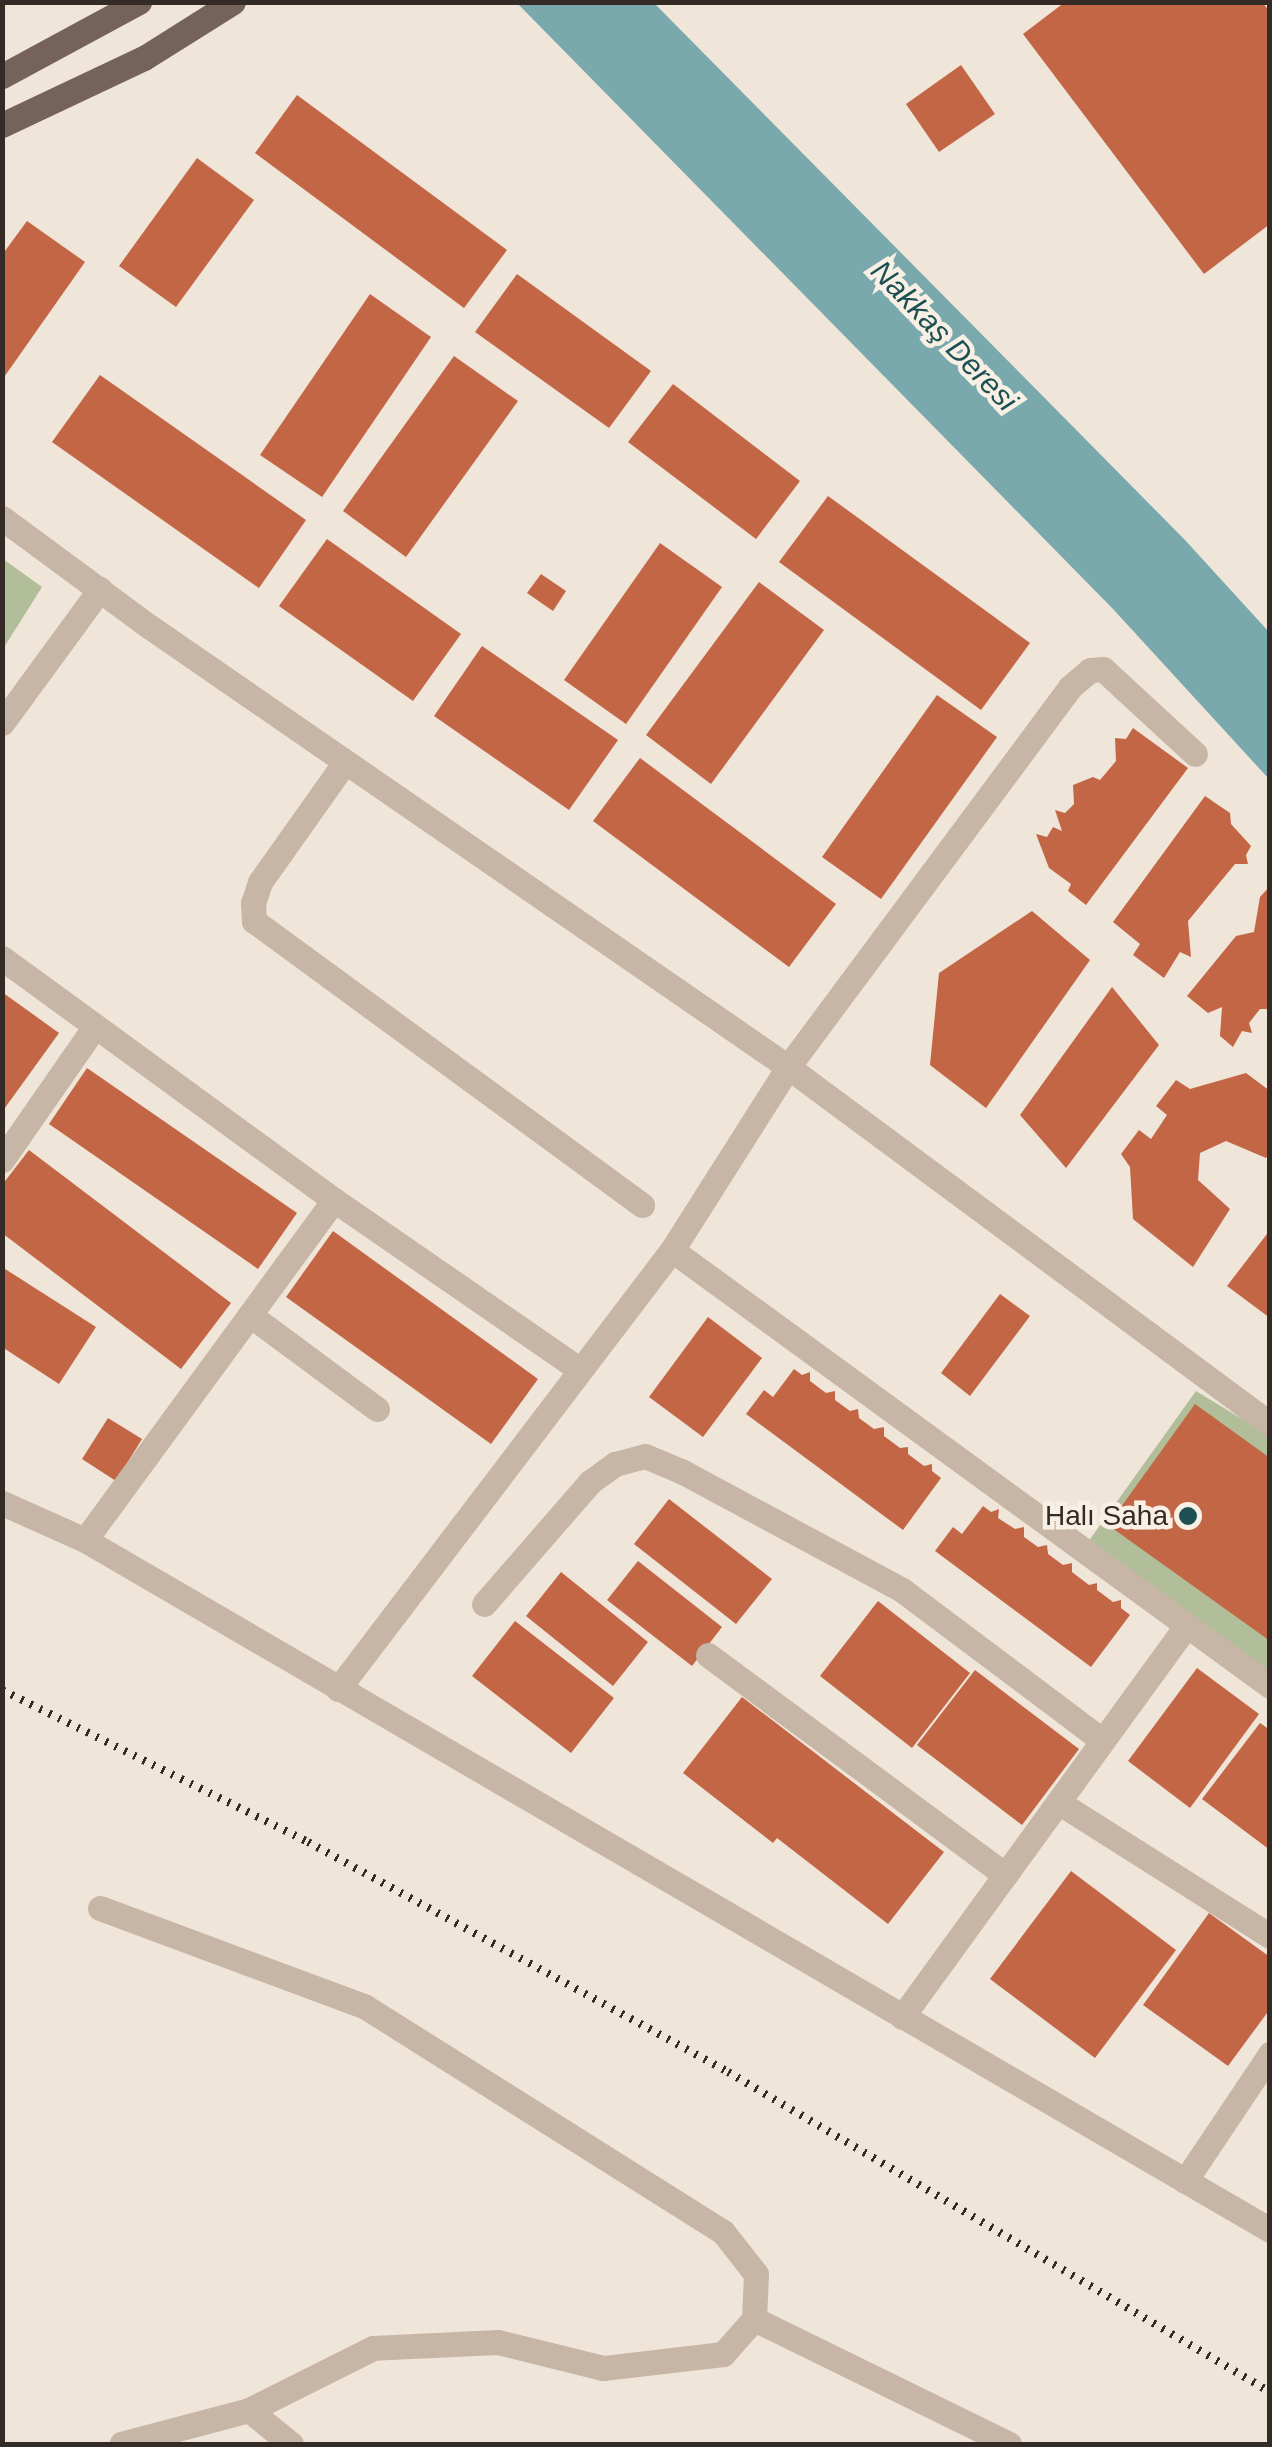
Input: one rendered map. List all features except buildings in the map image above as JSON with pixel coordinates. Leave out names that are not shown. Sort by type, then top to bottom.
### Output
[{"type":"main road","points":[[2,76],[140,2]]},
{"type":"main road","points":[[2,125],[144,58],[233,2]]},
{"type":"street","points":[[2,518],[345,762],[788,1067],[1270,1424]]},
{"type":"street","points":[[2,723],[100,589]]},
{"type":"street","points":[[338,1690],[672,1250],[788,1067],[1070,687],[1090,670],[1103,669],[1195,754]]},
{"type":"street","points":[[345,762],[260,882],[253,903],[254,921],[642,1205]]},
{"type":"street","points":[[2,958],[334,1200],[580,1369]]},
{"type":"street","points":[[2,1160],[94,1026]]},
{"type":"street","points":[[85,1540],[334,1200]]},
{"type":"street","points":[[672,1250],[1270,1686]]},
{"type":"street","points":[[250,1314],[377,1409]]},
{"type":"street","points":[[484,1604],[590,1482],[615,1464],[646,1456],[902,1590],[1103,1741]]},
{"type":"street","points":[[2,1503],[85,1540],[1270,2230]]},
{"type":"street","points":[[902,2017],[1185,1627]]},
{"type":"street","points":[[708,1655],[1005,1875]]},
{"type":"street","points":[[1058,1802],[1270,1936]]},
{"type":"street","points":[[100,1908],[364,2006],[723,2232],[756,2274],[754,2319],[723,2354],[603,2368],[498,2342],[373,2348],[249,2410],[121,2444]]},
{"type":"street","points":[[1185,2182],[1270,2054]]},
{"type":"street","points":[[754,2319],[1009,2444]]},
{"type":"street","points":[[249,2410],[291,2444]]},
{"type":"green space","points":[[3,559],[42,587],[3,649]]},
{"type":"green space","name":"Halı Saha","points":[[1196,1391],[1270,1436],[1269,1684],[1083,1549]]},
{"type":"water","name":"Nakkaş Deresi","points":[[517,3],[654,3],[1185,540],[1269,632],[1269,779],[1113,609]]},
{"type":"railway","points":[[2,1690],[308,1842],[728,2072],[1270,2392]]},
{"type":"place","name":"Halı Saha","points":[[1188,1516]]}]
